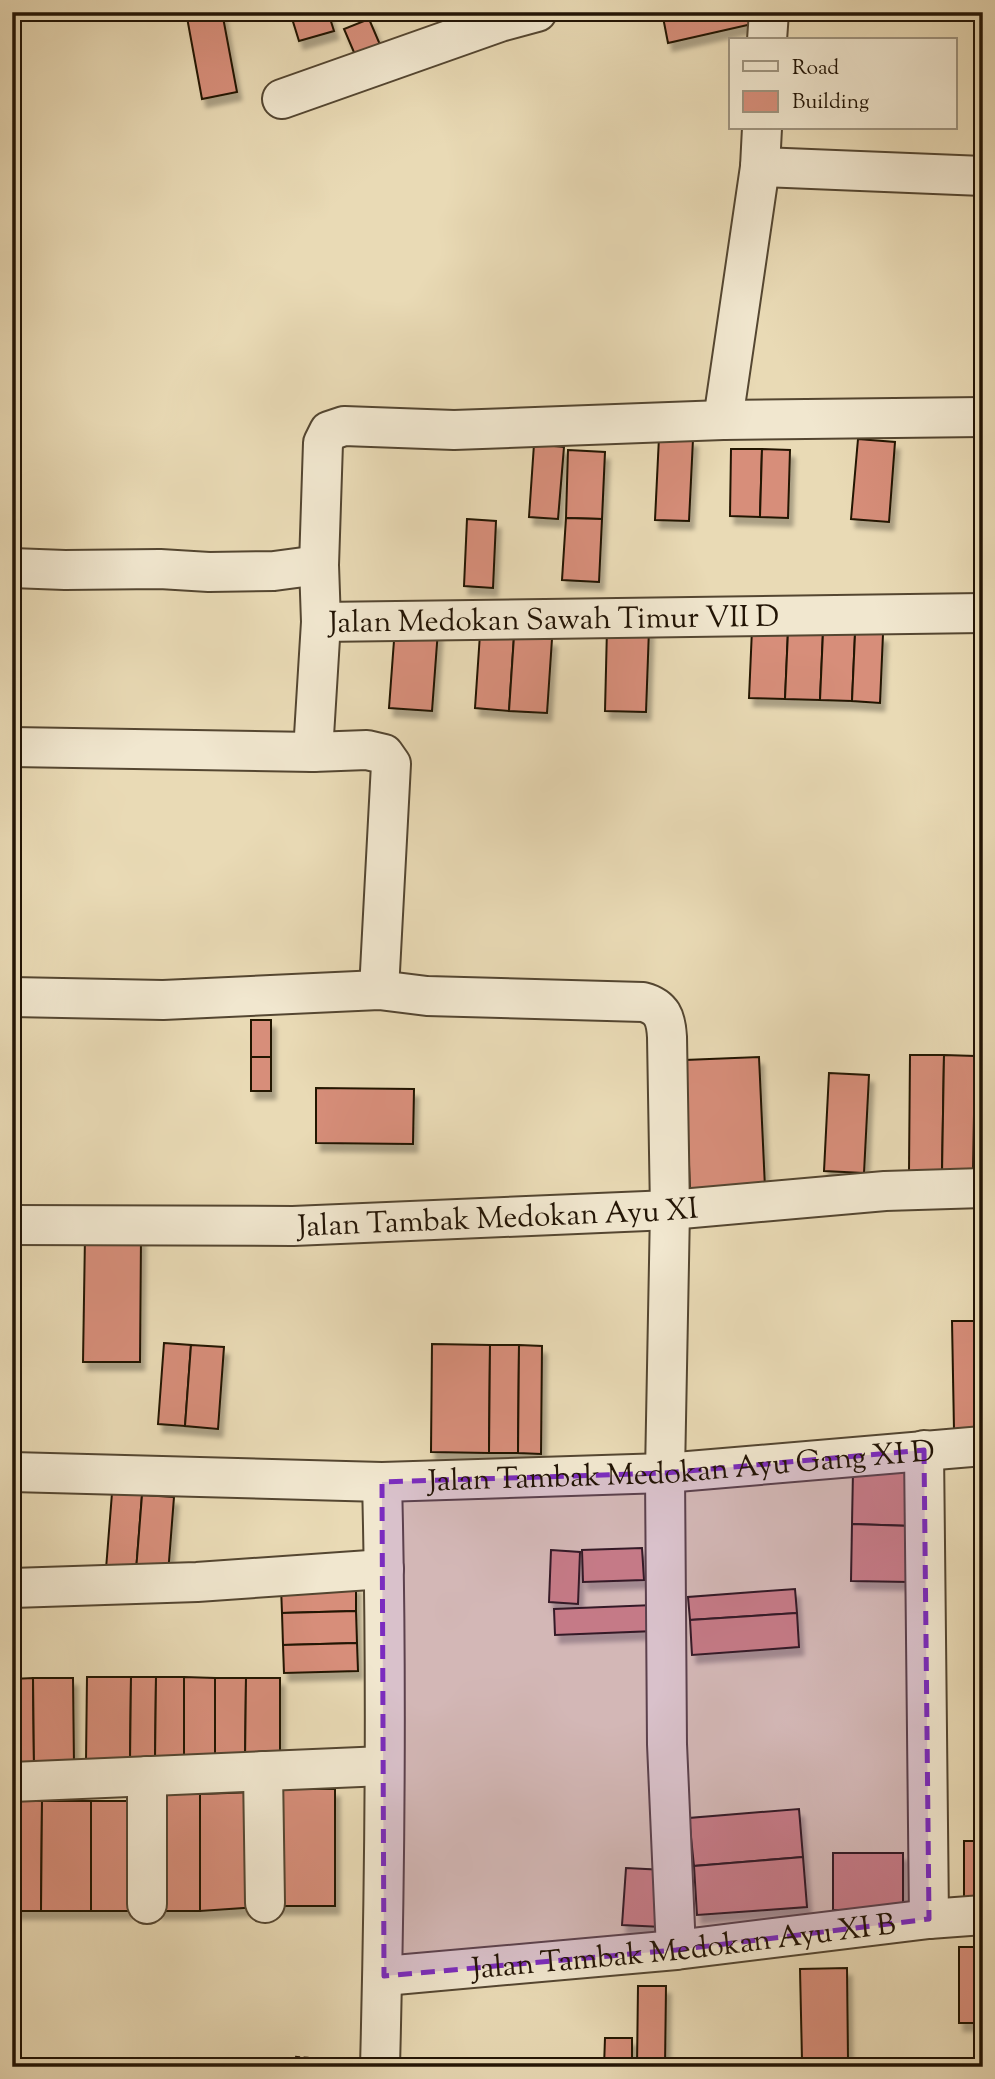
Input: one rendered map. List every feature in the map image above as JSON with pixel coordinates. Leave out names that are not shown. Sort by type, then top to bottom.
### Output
[{"type":"street","points":[[282,99],[500,22],[537,12]]},
{"type":"street","points":[[767,38],[769,12]]},
{"type":"street","points":[[723,420],[760,167],[762,130]]},
{"type":"street","points":[[760,167],[983,176]]},
{"type":"street","points":[[319,565],[323,443],[329,431],[344,426],[454,430],[723,420],[983,417]]},
{"type":"street","name":"Jalan Medokan Sawah Timur VII D","points":[[12,568],[209,572],[274,571],[319,565],[321,622],[983,613]]},
{"type":"street","points":[[313,752],[321,622]]},
{"type":"street","points":[[12,747],[313,752],[367,750],[384,754],[391,764],[379,990]]},
{"type":"street","points":[[12,997],[163,1000],[379,990],[427,996],[642,1002],[661,1011],[666,1023],[670,1210],[665,1473],[667,1744],[676,1950]]},
{"type":"street","name":"Jalan Tambak Medokan Ayu XI","points":[[12,1226],[293,1226],[670,1210],[886,1191],[983,1188]]},
{"type":"street","name":"Jalan Tambak Medokan Ayu Gang XI D","points":[[12,1472],[382,1482],[665,1473],[983,1446]]},
{"type":"street","points":[[924,1450],[929,1919]]},
{"type":"street","points":[[380,2065],[384,1976],[382,1482]]},
{"type":"street","points":[[12,1588],[197,1582],[384,1569]]},
{"type":"street","points":[[12,1782],[384,1766]]},
{"type":"street","points":[[263,1771],[265,1903]]},
{"type":"street","points":[[147,1776],[147,1904]]},
{"type":"street","name":"Jalan Tambak Medokan Ayu XI B","points":[[384,1976],[676,1950],[929,1919],[983,1915]]},
{"type":"path","points":[[295,2058],[380,2065]]},
{"type":"highlighted area","points":[[924,1450],[929,1919],[676,1950],[384,1976],[382,1482],[665,1473]]},
{"type":"building","points":[[186,12],[222,12],[237,92],[202,99]]},
{"type":"building","points":[[290,12],[328,12],[334,31],[299,41]]},
{"type":"building","points":[[662,12],[749,12],[752,24],[668,43]]},
{"type":"building","points":[[369,19],[384,54],[359,64],[344,29]]},
{"type":"building","points":[[659,437],[693,439],[689,521],[655,520]]},
{"type":"building","points":[[858,439],[895,442],[889,522],[851,519]]},
{"type":"building","points":[[534,444],[564,447],[558,519],[529,517]]},
{"type":"building","points":[[731,449],[762,449],[760,517],[730,516]]},
{"type":"building","points":[[762,449],[790,450],[788,518],[760,517]]},
{"type":"building","points":[[568,450],[605,452],[602,519],[566,518]]},
{"type":"building","points":[[566,518],[602,519],[599,582],[562,580]]},
{"type":"building","points":[[467,519],[496,521],[493,588],[464,586]]},
{"type":"building","points":[[395,627],[438,630],[432,711],[389,708]]},
{"type":"building","points":[[607,628],[649,629],[646,712],[605,711]]},
{"type":"building","points":[[752,629],[788,631],[785,699],[749,698]]},
{"type":"building","points":[[788,631],[823,632],[820,700],[785,699]]},
{"type":"building","points":[[823,632],[855,634],[852,701],[820,700]]},
{"type":"building","points":[[480,634],[514,636],[509,711],[475,708]]},
{"type":"building","points":[[855,634],[883,634],[880,703],[852,701]]},
{"type":"building","points":[[514,636],[552,639],[547,713],[509,711]]},
{"type":"building","points":[[251,1020],[271,1020],[271,1057],[251,1057]]},
{"type":"building","points":[[910,1055],[944,1055],[942,1173],[909,1172]]},
{"type":"building","points":[[944,1055],[975,1056],[973,1173],[942,1173]]},
{"type":"building","points":[[251,1057],[271,1057],[271,1091],[251,1091]]},
{"type":"building","points":[[759,1057],[765,1188],[690,1191],[685,1060]]},
{"type":"building","points":[[829,1073],[869,1075],[864,1173],[824,1171]]},
{"type":"building","points":[[316,1088],[414,1089],[413,1144],[316,1143]]},
{"type":"building","points":[[85,1236],[141,1237],[140,1362],[83,1362]]},
{"type":"building","points":[[952,1321],[983,1321],[983,1430],[954,1430]]},
{"type":"building","points":[[164,1343],[191,1345],[185,1426],[158,1424]]},
{"type":"building","points":[[432,1344],[490,1345],[489,1453],[431,1452]]},
{"type":"building","points":[[191,1345],[224,1347],[218,1429],[185,1426]]},
{"type":"building","points":[[490,1345],[519,1345],[518,1453],[489,1453]]},
{"type":"building","points":[[519,1345],[542,1346],[541,1454],[518,1453]]},
{"type":"building","points":[[853,1471],[911,1471],[911,1526],[852,1524]]},
{"type":"building","points":[[112,1493],[142,1495],[136,1571],[106,1569]]},
{"type":"building","points":[[142,1495],[174,1497],[168,1574],[136,1571]]},
{"type":"building","points":[[852,1524],[911,1526],[910,1582],[851,1581]]},
{"type":"building","points":[[642,1548],[644,1580],[583,1582],[582,1550]]},
{"type":"building","points":[[551,1550],[580,1552],[578,1604],[549,1602]]},
{"type":"building","points":[[356,1585],[356,1611],[282,1613],[281,1587]]},
{"type":"building","points":[[795,1589],[797,1613],[690,1620],[688,1597]]},
{"type":"building","points":[[654,1605],[655,1631],[555,1635],[554,1609]]},
{"type":"building","points":[[356,1611],[357,1643],[283,1645],[282,1613]]},
{"type":"building","points":[[797,1613],[799,1647],[692,1655],[690,1620]]},
{"type":"building","points":[[357,1643],[358,1671],[284,1673],[283,1645]]},
{"type":"building","points":[[87,1677],[131,1677],[130,1762],[86,1761]]},
{"type":"building","points":[[131,1677],[156,1677],[155,1761],[130,1762]]},
{"type":"building","points":[[156,1677],[184,1677],[184,1762],[155,1761]]},
{"type":"building","points":[[184,1677],[215,1678],[215,1762],[184,1762]]},
{"type":"building","points":[[33,1678],[34,1766],[12,1766],[12,1679]]},
{"type":"building","points":[[33,1678],[73,1678],[74,1766],[34,1766]]},
{"type":"building","points":[[215,1678],[246,1678],[245,1762],[215,1762]]},
{"type":"building","points":[[246,1678],[280,1678],[280,1762],[245,1762]]},
{"type":"building","points":[[268,1789],[335,1789],[335,1906],[270,1906]]},
{"type":"building","points":[[255,1792],[258,1907],[200,1911],[200,1794]]},
{"type":"building","points":[[157,1794],[200,1794],[200,1911],[157,1911]]},
{"type":"building","points":[[12,1801],[42,1801],[41,1911],[12,1911]]},
{"type":"building","points":[[42,1801],[91,1801],[91,1911],[41,1911]]},
{"type":"building","points":[[91,1801],[129,1801],[128,1911],[91,1911]]},
{"type":"building","points":[[799,1809],[803,1857],[694,1866],[689,1818]]},
{"type":"building","points":[[964,1841],[983,1841],[983,1901],[964,1902]]},
{"type":"building","points":[[833,1853],[903,1853],[903,1910],[833,1910]]},
{"type":"building","points":[[803,1857],[807,1907],[697,1915],[694,1866]]},
{"type":"building","points":[[626,1868],[665,1870],[662,1927],[622,1925]]},
{"type":"building","points":[[959,1947],[983,1947],[983,2023],[959,2023]]},
{"type":"building","points":[[847,1968],[848,2059],[802,2060],[800,1969]]},
{"type":"building","points":[[638,1986],[666,1986],[665,2067],[637,2067]]},
{"type":"building","points":[[605,2038],[632,2038],[632,2067],[604,2067]]}]
